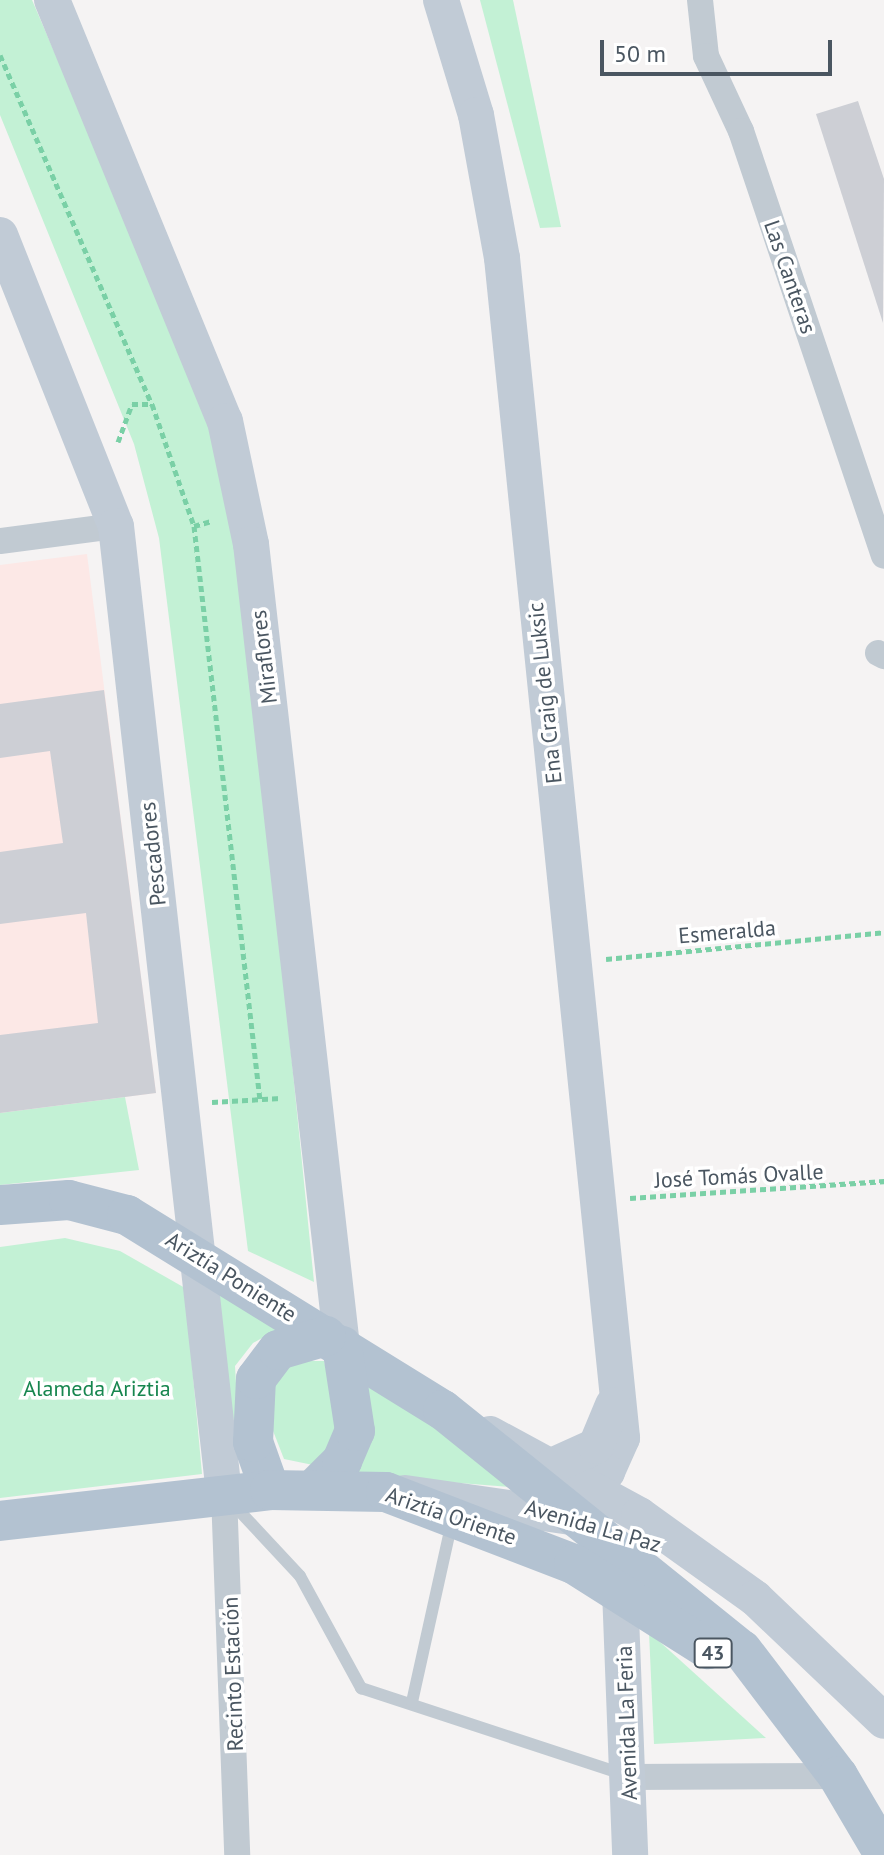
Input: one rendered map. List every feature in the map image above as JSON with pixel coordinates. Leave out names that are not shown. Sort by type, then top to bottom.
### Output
[{"type":"main road","name":"Ariztía Poniente","points":[[0,1205],[69,1200],[108,1207],[199,1258],[443,1410],[587,1513],[742,1650],[800,1723]]},
{"type":"main road","points":[[270,1490],[253,1442],[256,1379],[278,1350],[334,1341],[355,1431],[342,1461],[316,1487]]},
{"type":"main road","name":"Ariztía Oriente","points":[[0,1521],[270,1490],[316,1487],[386,1492],[454,1514],[620,1590],[800,1723]]},
{"type":"main road","points":[[587,1513],[620,1590]]},
{"type":"main road","name":"43","points":[[800,1723],[838,1776],[884,1854]]},
{"type":"street","name":"Miraflores","points":[[52,0],[231,451],[251,544],[334,1341]]},
{"type":"street","name":"Ena Craig de Luksic","points":[[441,0],[476,115],[502,258],[595,1200],[622,1438],[639,1515]]},
{"type":"street","name":"Las Canteras","points":[[700,0],[706,56],[741,131],[884,556]]},
{"type":"street","name":"Pescadores","points":[[0,235],[116,526],[224,1494]]},
{"type":"street","points":[[0,541],[116,526]]},
{"type":"street","name":"Ena Craig de Luksic","points":[[552,1466],[596,1446],[616,1392]]},
{"type":"street","name":"Avenida La Paz","points":[[443,1410],[552,1466],[587,1513],[701,1561]]},
{"type":"street","points":[[587,1513],[622,1438]]},
{"type":"street","name":"Avenida La Paz","points":[[386,1492],[587,1513],[639,1515],[775,1616],[884,1721]]},
{"type":"street","name":"Recinto Estación","points":[[224,1494],[237,1855]]},
{"type":"street","name":"Avenida La Feria","points":[[620,1590],[630,1777],[630,1855]]},
{"type":"street","points":[[630,1777],[838,1776]]},
{"type":"lane","points":[[224,1494],[300,1576],[361,1688],[412,1702],[630,1777]]},
{"type":"lane","points":[[412,1702],[454,1514]]},
{"type":"path","points":[[0,55],[152,404],[194,526],[206,590],[260,1100],[181,1104]]},
{"type":"path","points":[[101,488],[132,404],[152,404]]},
{"type":"path","name":"Esmeralda","points":[[572,962],[884,932]]},
{"type":"path","name":"José Tomás Ovalle","points":[[595,1200],[884,1181]]},
{"type":"shaded area","points":[[87,554],[156,1093],[0,1113],[0,565]]},
{"type":"green space","points":[[0,0],[32,0],[207,407],[240,545],[314,1282],[248,1251],[159,538],[134,444],[0,115]]},
{"type":"green space","points":[[480,0],[513,0],[561,227],[540,228]]},
{"type":"green space","points":[[125,1097],[139,1170],[0,1185],[0,1113]]},
{"type":"green space","name":"Alameda Ariztia","points":[[65,1238],[120,1251],[185,1288],[202,1474],[0,1498],[0,1247]]},
{"type":"green space","points":[[206,1286],[280,1328],[253,1343],[235,1366],[240,1452]]},
{"type":"green space","points":[[293,1361],[324,1361],[345,1444],[313,1465],[284,1459],[270,1423],[276,1376]]},
{"type":"green space","points":[[363,1374],[524,1488],[346,1474]]},
{"type":"green space","points":[[649,1632],[766,1738],[654,1744]]},
{"type":"building","points":[[858,101],[884,179],[883,323],[816,114]]},
{"type":"building","points":[[104,690],[156,1093],[0,1113],[0,1035],[98,1023],[86,913],[0,924],[0,852],[63,843],[50,751],[0,758],[0,704]]}]
